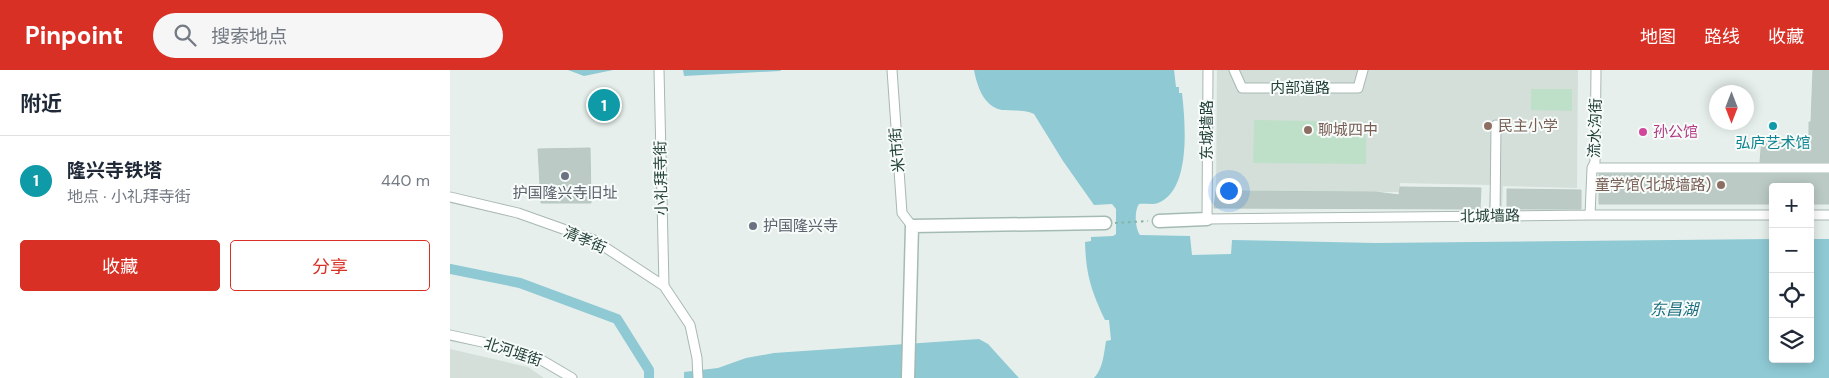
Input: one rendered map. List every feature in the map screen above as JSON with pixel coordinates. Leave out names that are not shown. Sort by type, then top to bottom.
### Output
[{"type":"street","name":"小礼拜寺街","points":[[659,70],[664,286]]},
{"type":"street","name":"米市街","points":[[892,70],[902,213],[912,226]]},
{"type":"street","name":"东城墙路","points":[[1207,219],[1208,70]]},
{"type":"street","name":"内部道路","points":[[1234,70],[1242,88],[1358,88],[1363,70]]},
{"type":"street","name":"流水沟街","points":[[1590,215],[1592,168],[1595,162],[1596,70]]},
{"type":"street","points":[[1495,216],[1496,125]]},
{"type":"street","points":[[1592,168],[1829,168]]},
{"type":"street","name":"清孝街","points":[[450,197],[518,214],[594,240],[664,286],[690,325],[697,358],[698,378]]},
{"type":"street","name":"北城墙路","points":[[1207,219],[1769,215]]},
{"type":"street","points":[[1814,215],[1829,215]]},
{"type":"street","points":[[1159,221],[1207,219]]},
{"type":"street","points":[[908,378],[912,226],[1106,223]]},
{"type":"street","name":"北河堐街","points":[[450,335],[538,358],[572,378]]},
{"type":"path","points":[[1106,223],[1159,221]]},
{"type":"shaded area","points":[[1217,70],[1578,70],[1577,188],[1503,186],[1502,210],[1489,210],[1490,185],[1400,183],[1400,192],[1216,191]]},
{"type":"shaded area","points":[[450,349],[528,367],[544,378],[450,378]]},
{"type":"green space","points":[[1531,89],[1572,89],[1572,111],[1531,110]]},
{"type":"green space","points":[[1254,120],[1366,122],[1366,164],[1253,163]]},
{"type":"water","points":[[568,70],[613,70],[584,76]]},
{"type":"water","points":[[683,70],[781,70],[684,76]]},
{"type":"water","name":"东昌湖","points":[[974,70],[1174,70],[1176,87],[1179,87],[1179,93],[1182,93],[1183,105],[1185,136],[1181,170],[1177,184],[1169,196],[1156,204],[1139,204],[1136,211],[1136,224],[1140,235],[1190,236],[1192,255],[1231,254],[1232,240],[1375,243],[1769,239],[1769,363],[1814,363],[1814,239],[1829,239],[1829,378],[1094,378],[1101,366],[1106,341],[1111,340],[1109,320],[1105,320],[1090,282],[1085,242],[1091,241],[1091,237],[1113,236],[1116,234],[1116,209],[1112,204],[1094,205],[1063,161],[1034,114],[1002,110],[990,105],[982,95]]},
{"type":"water","points":[[979,339],[988,344],[1019,378],[684,378],[684,372],[718,368],[746,358],[774,353]]},
{"type":"building","points":[[1813,70],[1829,70],[1829,162],[1760,162],[1762,138],[1809,141]]},
{"type":"building","name":"护国隆兴寺旧址","points":[[590,148],[591,203],[541,203],[538,149]]},
{"type":"building","points":[[1599,174],[1829,174],[1829,204],[1814,204],[1814,183],[1769,183],[1769,204],[1599,204]]},
{"type":"building","points":[[1400,187],[1481,188],[1480,209],[1214,208],[1216,191],[1375,192],[1399,195]]},
{"type":"building","points":[[1507,189],[1581,190],[1581,209],[1507,209]]},
{"type":"waterway","points":[[450,269],[520,283],[617,319],[649,370],[649,378]]},
{"type":"place","name":"隆兴寺铁塔","points":[[604,105]]},
{"type":"place","name":"民主小学","points":[[1488,126]]},
{"type":"place","name":"弘庐艺术馆","points":[[1773,126]]},
{"type":"place","name":"聊城四中","points":[[1308,130]]},
{"type":"place","name":"孙公馆","points":[[1643,132]]},
{"type":"place","name":"护国隆兴寺旧址","points":[[565,176]]},
{"type":"place","name":"童学馆(北城墙路)","points":[[1721,185]]},
{"type":"place","name":"护国隆兴寺","points":[[753,226]]}]
